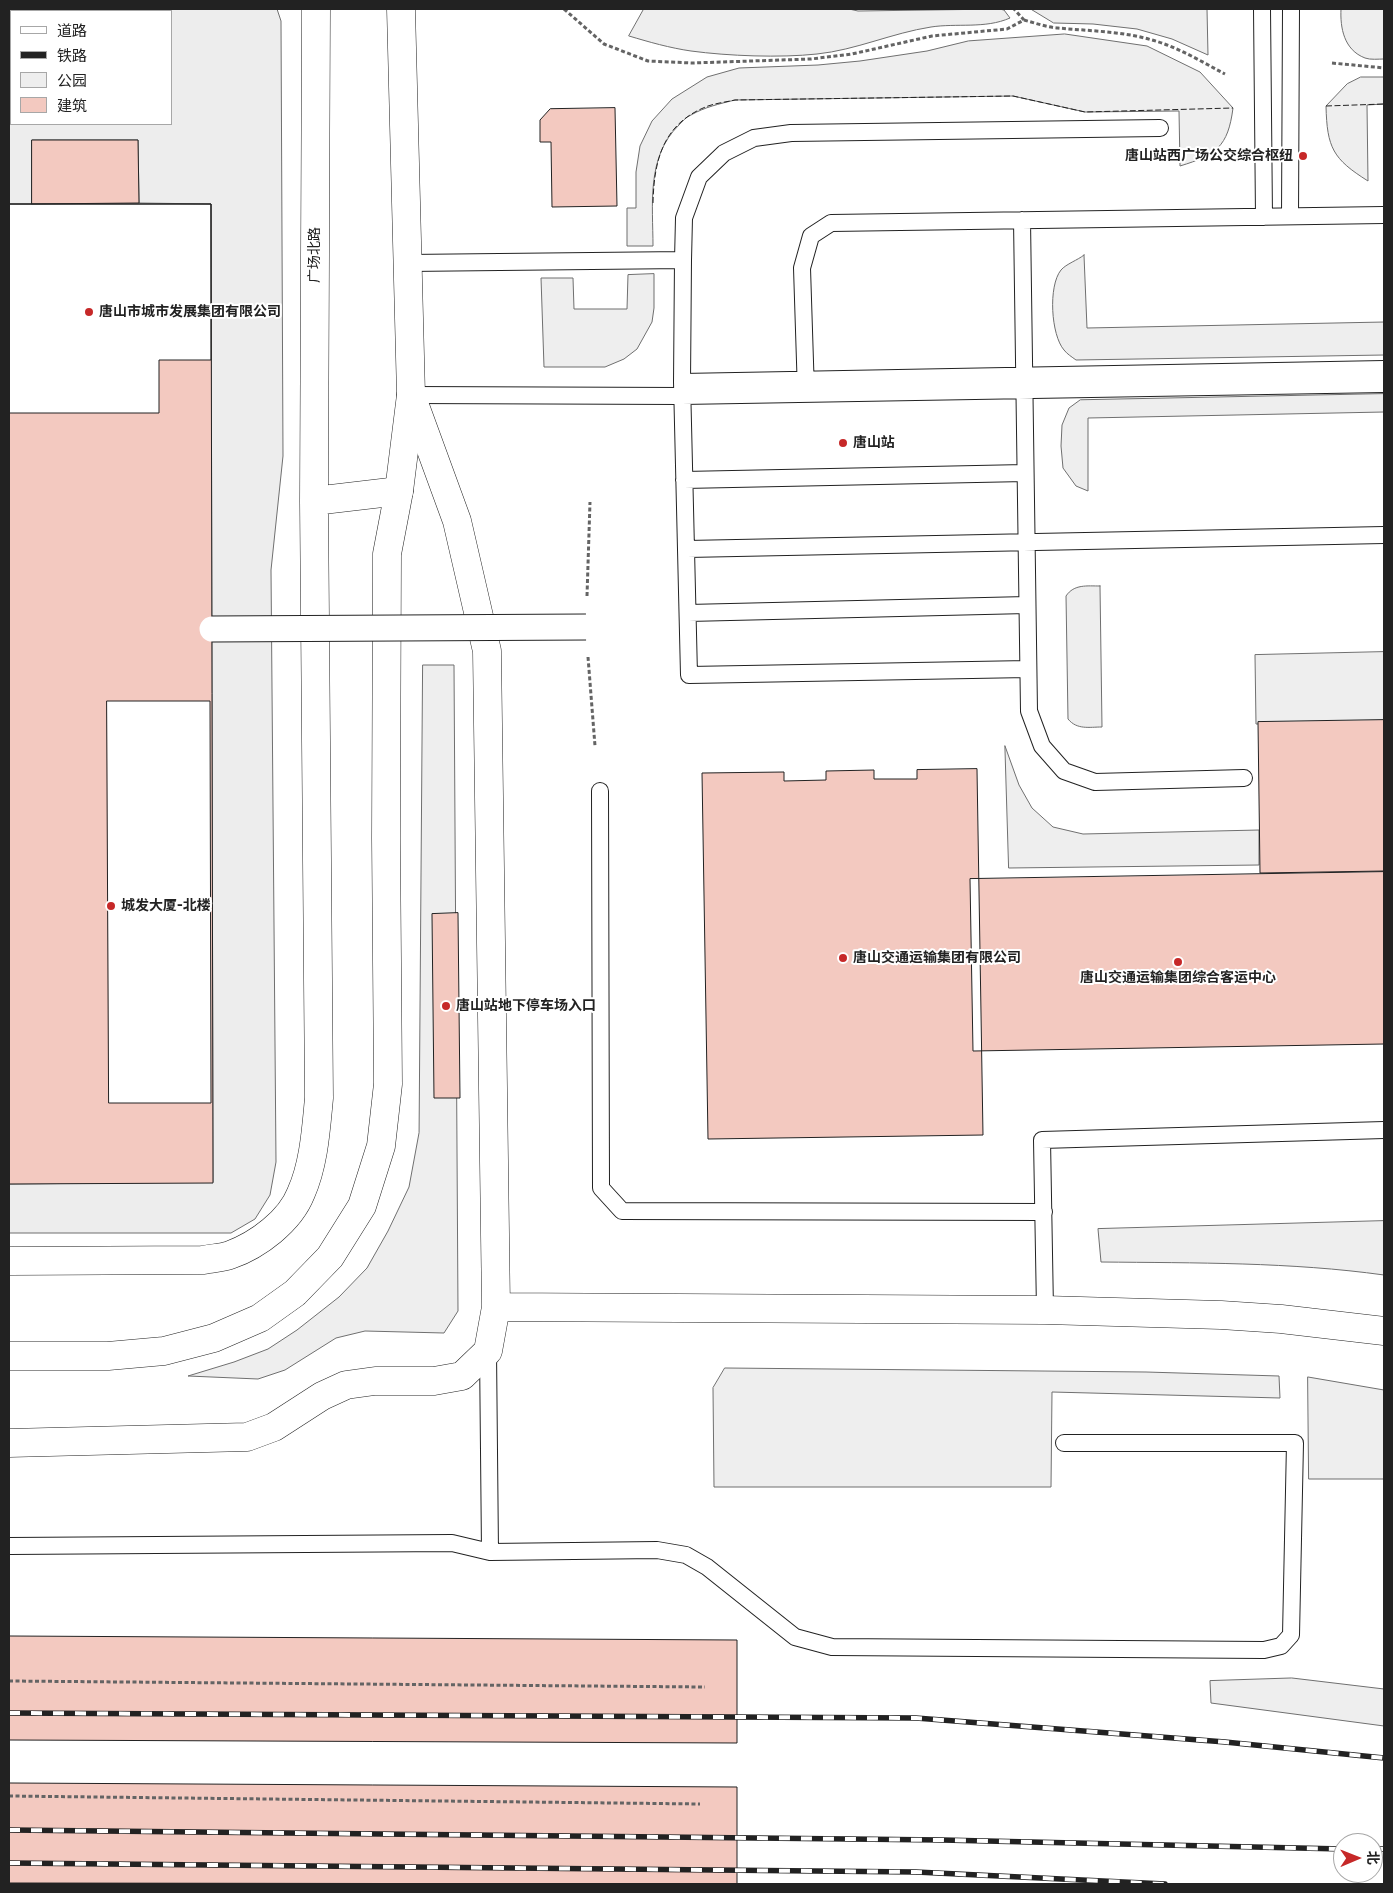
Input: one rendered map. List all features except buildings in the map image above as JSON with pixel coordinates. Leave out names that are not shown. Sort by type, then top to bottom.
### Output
[{"type":"street","name":"广场北路","points":[[9,1261],[203,1260],[230,1255],[258,1241],[281,1224],[301,1194],[313,1150],[320,1098],[314,501],[316,9]]},
{"type":"street","points":[[9,1356],[108,1356],[164,1351],[214,1338],[260,1318],[295,1293],[330,1257],[362,1206],[381,1146],[388,1084],[386,838],[387,554],[399,491],[411,395],[401,9]]},
{"type":"street","points":[[9,1443],[247,1437],[274,1427],[322,1396],[346,1386],[375,1381],[434,1381],[462,1376],[488,1351],[496,1307],[487,651],[458,521],[411,395]]},
{"type":"street","points":[[314,501],[399,491]]},
{"type":"street","points":[[212,629],[586,627]]},
{"type":"street","points":[[496,1307],[1045,1310],[1281,1319],[1384,1331]]},
{"type":"lane","points":[[1262,9],[1264,216]]},
{"type":"lane","points":[[1290,216],[1291,9]]},
{"type":"lane","points":[[1028,669],[689,675],[682,389],[684,218],[699,177],[724,153],[754,138],[791,133],[1160,128]]},
{"type":"lane","points":[[806,386],[802,268],[811,236],[831,223],[1384,215]]},
{"type":"lane","points":[[1022,220],[1028,669],[1030,711],[1042,746],[1064,771],[1095,782],[1244,778]]},
{"type":"lane","points":[[408,263],[683,260]]},
{"type":"lane","points":[[411,395],[1025,382],[1384,369]]},
{"type":"lane","points":[[1025,382],[1384,384]]},
{"type":"lane","points":[[684,480],[1025,473]]},
{"type":"lane","points":[[687,549],[1384,535]]},
{"type":"lane","points":[[688,613],[1027,605]]},
{"type":"lane","points":[[600,791],[602,1188],[622,1211],[1044,1212]]},
{"type":"lane","points":[[1045,1310],[1042,1140],[1384,1130]]},
{"type":"lane","points":[[488,1351],[490,1552]]},
{"type":"lane","points":[[9,1546],[452,1543],[490,1552],[657,1550],[686,1555],[707,1567],[795,1637],[832,1647],[1264,1650],[1281,1646],[1291,1635],[1295,1443],[1064,1443]]},
{"type":"path","points":[[564,9],[604,44],[648,61],[692,63],[811,60],[852,54],[932,36],[1007,29],[1024,20]]},
{"type":"path","points":[[1014,9],[1024,20],[1056,28],[1088,29],[1154,40],[1187,54],[1225,74]]},
{"type":"path","points":[[1332,63],[1384,68]]},
{"type":"path","points":[[9,1681],[705,1687]]},
{"type":"path","points":[[9,1796],[700,1804]]},
{"type":"green space","points":[[644,9],[849,9],[858,11],[999,9],[1004,10],[1010,18],[991,23],[931,27],[831,52],[787,56],[754,56],[691,51],[667,47],[629,36]]},
{"type":"green space","points":[[1031,9],[1207,9],[1208,55],[1172,39],[1137,29],[1093,24],[1054,23]]},
{"type":"green space","points":[[1341,9],[1384,9],[1384,59],[1367,59],[1352,50],[1345,38],[1341,24]]},
{"type":"green space","points":[[1065,34],[1147,46],[1200,72],[1233,108],[1224,141],[1218,148],[1203,158],[1180,166],[1179,111],[1085,112],[1013,96],[735,100],[707,108],[689,116],[668,138],[656,167],[653,198],[653,246],[627,246],[627,208],[636,208],[636,172],[640,146],[652,121],[672,99],[707,77],[739,68],[818,65],[860,61],[927,51],[968,41]]},
{"type":"green space","points":[[1361,77],[1384,77],[1384,104],[1367,105],[1368,181],[1347,166],[1334,151],[1328,132],[1326,106],[1347,84]]},
{"type":"green space","points":[[1084,255],[1087,328],[1384,322],[1384,355],[1076,360],[1065,351],[1056,333],[1053,298],[1054,287],[1061,270]]},
{"type":"green space","points":[[654,274],[652,322],[637,349],[624,359],[605,367],[544,367],[541,278],[573,278],[574,309],[627,309],[628,275]]},
{"type":"green space","points":[[1384,394],[1384,412],[1088,418],[1088,491],[1076,486],[1063,468],[1062,425],[1069,408],[1080,400]]},
{"type":"green space","points":[[1086,586],[1100,586],[1102,727],[1084,727],[1075,725],[1068,719],[1066,596],[1073,589]]},
{"type":"green space","points":[[1384,652],[1384,721],[1256,724],[1255,655]]},
{"type":"green space","points":[[423,665],[454,665],[458,1311],[444,1333],[365,1331],[336,1338],[285,1370],[258,1379],[188,1376],[268,1349],[297,1330],[339,1297],[367,1268],[388,1231],[409,1187],[419,1133]]},
{"type":"green space","points":[[1005,746],[1019,785],[1032,808],[1053,827],[1083,834],[1259,830],[1259,865],[1009,868]]},
{"type":"green space","points":[[1384,1221],[1384,1275],[1278,1265],[1101,1262],[1098,1229]]},
{"type":"green space","points":[[725,1368],[1146,1372],[1279,1376],[1280,1398],[1052,1392],[1051,1487],[714,1487],[713,1388]]},
{"type":"green space","points":[[1308,1377],[1384,1390],[1384,1479],[1309,1479]]},
{"type":"green space","points":[[1292,1678],[1384,1689],[1384,1726],[1211,1703],[1210,1681]]},
{"type":"shaded area","points":[[9,9],[277,9],[281,21],[283,456],[271,570],[276,1162],[270,1195],[255,1219],[231,1233],[9,1233],[9,1184],[213,1182],[211,204],[139,203],[138,140],[32,140],[32,204],[9,204]]},
{"type":"railway","points":[[9,1713],[916,1718],[1225,1742],[1384,1758]]},
{"type":"railway","points":[[9,1830],[942,1840],[1333,1849]]},
{"type":"railway","points":[[9,1863],[916,1872],[1165,1884]]},
{"type":"fence","points":[[653,203],[659,158],[671,133],[693,113],[708,106],[735,100],[1013,96],[1085,112],[1233,108]]},
{"type":"fence","points":[[1326,106],[1384,104]]},
{"type":"place","name":"唐山站西广场公交综合枢纽","points":[[1303,156]]},
{"type":"place","name":"唐山市城市发展集团有限公司","points":[[89,312]]},
{"type":"place","name":"唐山站","points":[[843,443]]},
{"type":"place","name":"城发大厦-北楼","points":[[111,906]]},
{"type":"place","name":"唐山交通运输集团有限公司","points":[[843,958]]},
{"type":"place","name":"唐山交通运输集团综合客运中心","points":[[1178,962]]},
{"type":"place","name":"唐山站地下停车场入口","points":[[446,1006]]}]
